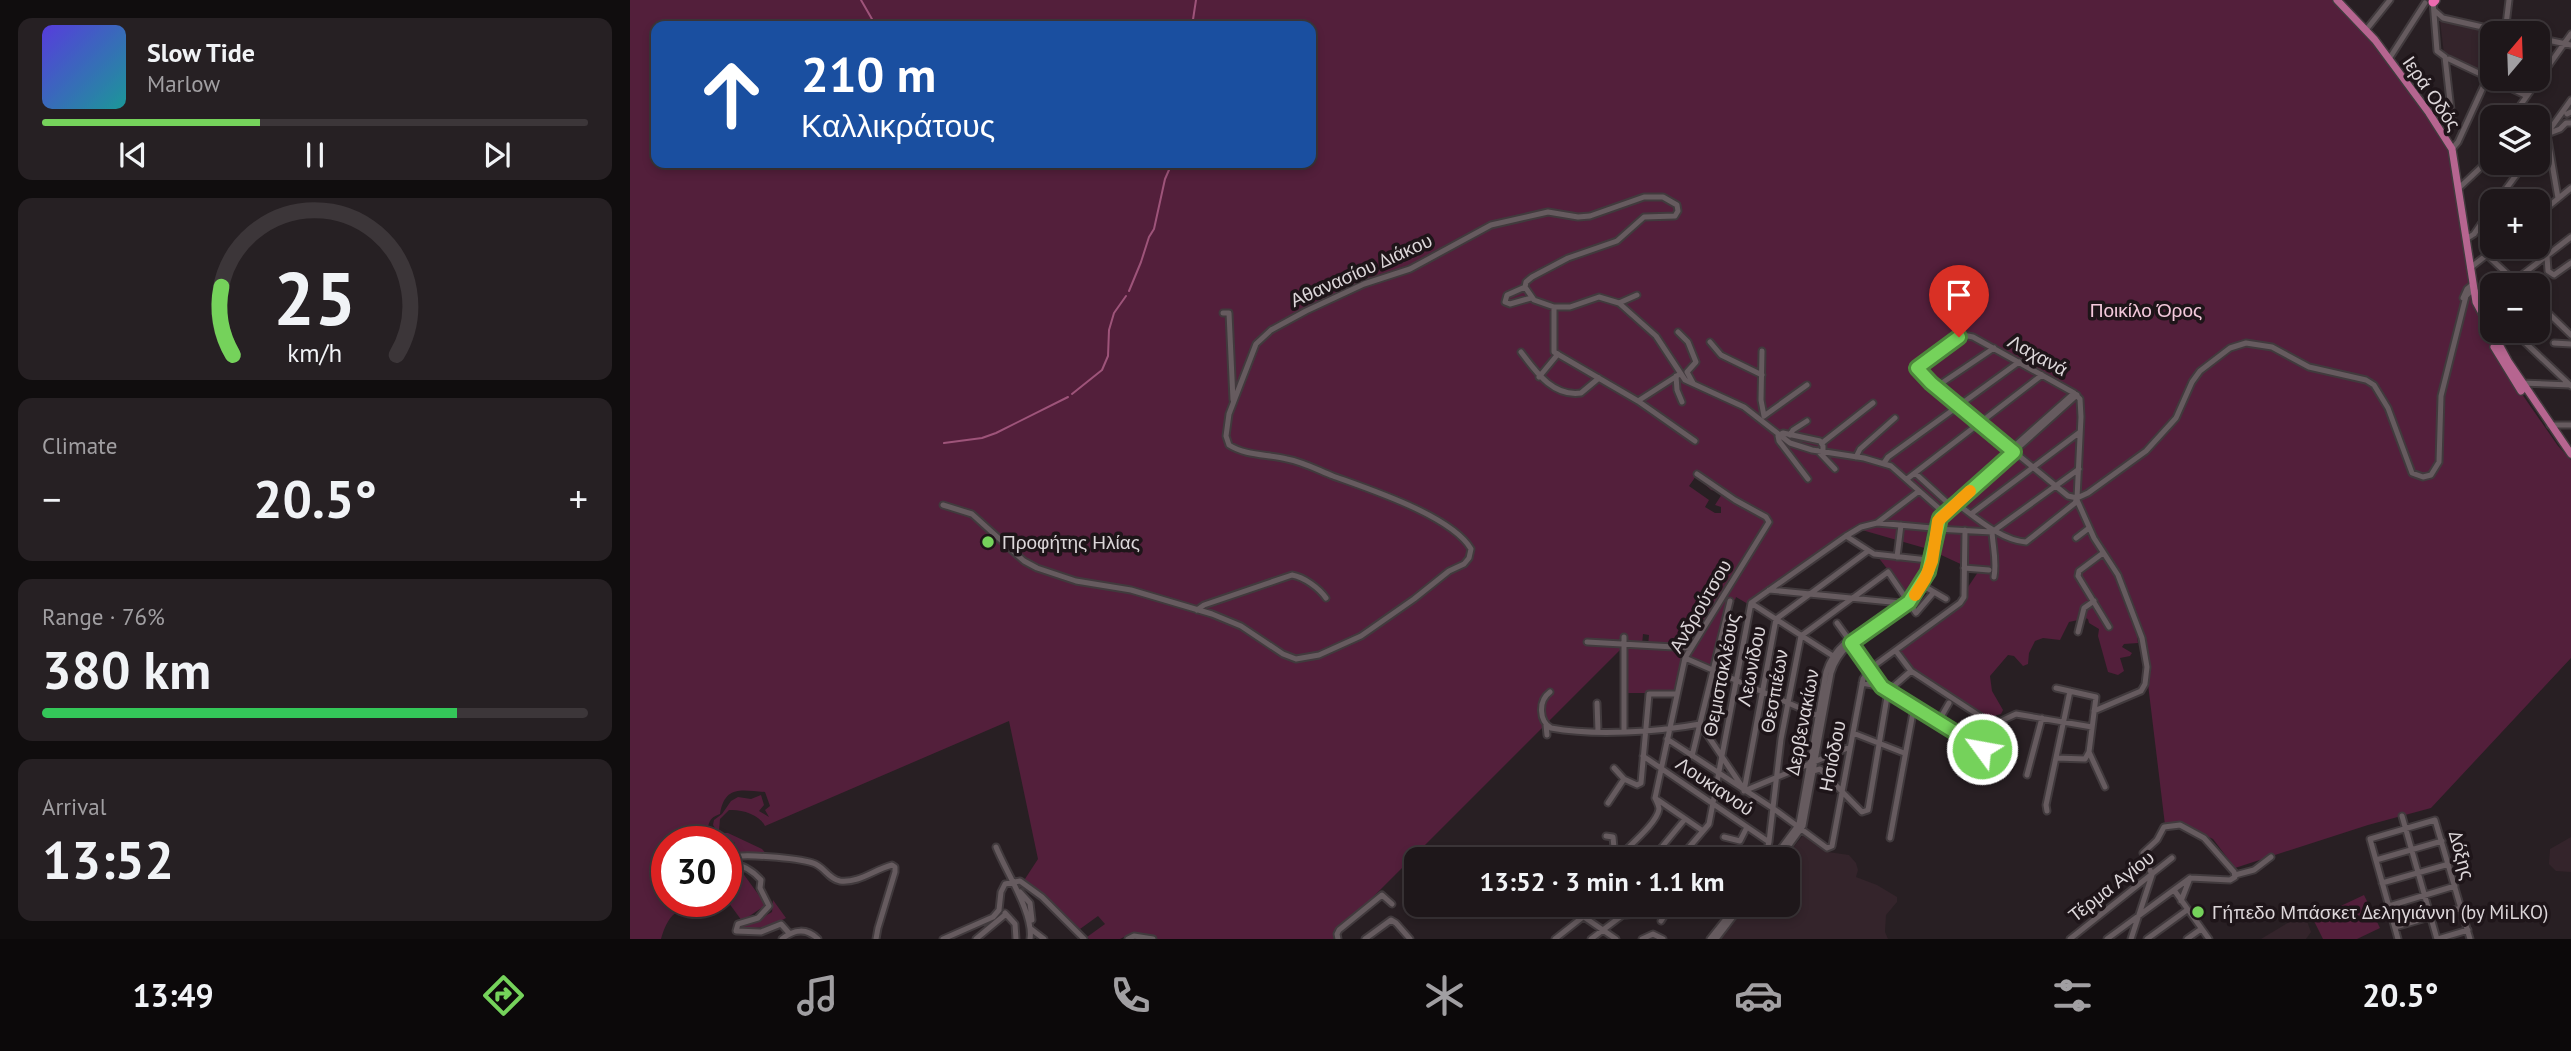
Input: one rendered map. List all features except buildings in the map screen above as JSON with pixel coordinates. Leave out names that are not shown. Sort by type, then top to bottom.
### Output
[{"type":"main road","name":"Ιερά Οδός","points":[[2337,0],[2389,59],[2452,149],[2473,288],[2489,338],[2507,371],[2559,446],[2571,457]]},
{"type":"main road","points":[[2465,302],[2470,299],[2476,303]]},
{"type":"main road","name":"Ιερά Οδός","points":[[2476,303],[2521,383],[2571,457]]},
{"type":"street","points":[[2366,30],[2390,0]]},
{"type":"street","points":[[2507,21],[2509,0]]},
{"type":"street","points":[[2431,3],[2444,18],[2480,27]]},
{"type":"street","points":[[2389,59],[2431,3]]},
{"type":"street","points":[[2431,3],[2437,51],[2445,57],[2452,119]]},
{"type":"street","points":[[2521,105],[2568,44],[2571,34]]},
{"type":"street","points":[[2550,40],[2568,44]]},
{"type":"street","points":[[2449,59],[2480,74]]},
{"type":"street","points":[[2452,149],[2458,142],[2482,91]]},
{"type":"street","points":[[2516,91],[2527,96]]},
{"type":"street","points":[[2550,131],[2567,112],[2571,100]]},
{"type":"street","points":[[2550,133],[2569,123],[2567,112]]},
{"type":"street","points":[[2550,151],[2558,198]]},
{"type":"street","points":[[2459,188],[2480,168]]},
{"type":"street","points":[[2550,205],[2571,188]]},
{"type":"street","name":"Αθανασίου Διάκου","points":[[943,505],[972,514],[1024,561],[1037,568],[1076,581],[1142,593],[1197,610],[1241,626],[1286,656],[1307,659],[1361,636],[1415,599],[1449,570],[1464,564],[1471,552],[1461,537],[1441,522],[1415,509],[1298,462],[1232,447],[1227,441],[1226,431],[1233,400],[1256,344],[1271,330],[1339,294],[1410,269],[1485,226],[1548,212],[1578,217],[1590,216],[1644,197],[1663,197],[1677,205],[1675,216],[1644,217],[1616,241],[1568,258],[1532,277],[1525,287]]},
{"type":"street","points":[[2465,235],[2472,236],[2480,224]]},
{"type":"street","points":[[2550,254],[2571,237]]},
{"type":"street","points":[[2470,268],[2482,259]]},
{"type":"street","points":[[2491,259],[2506,273]]},
{"type":"street","points":[[2528,273],[2544,259]]},
{"type":"street","points":[[2547,259],[2548,271],[2551,274],[2557,275],[2571,263]]},
{"type":"street","points":[[1531,298],[1525,287],[1507,295],[1505,302],[1510,304],[1531,298],[1554,307],[1570,307],[1599,298],[1619,303],[1656,336],[1667,350],[1678,375],[1676,390],[1682,402]]},
{"type":"street","points":[[2461,315],[2463,296],[2467,288],[2473,288],[2480,295]]},
{"type":"street","points":[[1994,348],[1936,387],[2068,496],[2077,498],[2088,493],[2146,451],[2176,418],[2192,382],[2200,371],[2230,348],[2246,342],[2272,347],[2309,367],[2365,380],[2374,385],[2388,408],[2412,473],[2423,477],[2431,475],[2440,462],[2441,396],[2461,315],[2468,294],[2473,288]]},
{"type":"street","points":[[1619,303],[1637,295]]},
{"type":"street","points":[[1554,307],[1553,350],[1638,401],[1695,441]]},
{"type":"street","points":[[1223,313],[1229,313],[1231,317],[1229,344],[1233,400]]},
{"type":"street","points":[[2550,315],[2571,335]]},
{"type":"street","points":[[1678,332],[1688,342],[1696,362],[1687,372],[1693,383]]},
{"type":"street","name":"Λαχανά","points":[[1936,387],[1917,368],[1967,334],[2075,394]]},
{"type":"street","points":[[1710,342],[1721,355],[1762,375]]},
{"type":"street","points":[[2526,343],[2570,385]]},
{"type":"street","points":[[2554,343],[2571,344]]},
{"type":"street","points":[[1762,351],[1763,417]]},
{"type":"street","points":[[1521,352],[1545,383],[1576,394],[1599,378]]},
{"type":"street","points":[[1539,377],[1558,354]]},
{"type":"street","points":[[1884,463],[1888,457],[2019,362]]},
{"type":"street","points":[[1678,375],[1763,417],[1808,479]]},
{"type":"street","points":[[1638,401],[1678,375]]},
{"type":"street","points":[[1907,479],[2042,375]]},
{"type":"street","points":[[2521,383],[2570,385]]},
{"type":"street","points":[[1763,417],[1807,385]]},
{"type":"street","points":[[1915,473],[1952,505],[1971,514],[1994,531],[2018,542],[2026,542],[2072,507],[2077,498],[2080,403],[2075,394]]},
{"type":"street","name":"Δερβενακίων","points":[[1800,828],[1813,771],[1818,716],[1826,672],[1833,656],[1922,585],[1932,561],[1934,519],[2075,394]]},
{"type":"street","points":[[1835,469],[1821,452],[1822,443],[1873,403]]},
{"type":"street","points":[[1856,457],[1860,449],[1895,418]]},
{"type":"street","points":[[1790,435],[1807,421]]},
{"type":"street","points":[[2549,424],[2571,425]]},
{"type":"street","points":[[1971,514],[2080,432]]},
{"type":"street","points":[[1777,436],[1790,435],[1822,443]]},
{"type":"street","points":[[1777,436],[1790,443],[1821,452],[1884,463],[1907,479],[1943,512]]},
{"type":"street","points":[[1877,523],[1994,531],[2079,469]]},
{"type":"street","name":"Ανδρούτσου","points":[[1628,847],[1658,811],[1655,798],[1685,658],[1769,522],[1766,517],[1697,474]]},
{"type":"street","name":"Θεμιστοκλέους","points":[[1689,847],[1709,824],[1751,603],[1846,536],[1861,527],[1877,523],[1920,491]]},
{"type":"street","points":[[2077,498],[2089,528],[2118,575],[2145,648],[2147,667],[2145,684],[2138,694],[2094,711]]},
{"type":"street","points":[[1897,557],[1901,525]]},
{"type":"street","name":"Δερβενακίων","points":[[1905,601],[1919,582],[1928,560],[1934,528]]},
{"type":"street","points":[[2076,538],[2089,528]]},
{"type":"street","points":[[1871,668],[1958,605],[1964,597],[1965,530]]},
{"type":"street","points":[[1994,531],[1994,577]]},
{"type":"street","points":[[1846,536],[1868,551],[1928,560]]},
{"type":"street","name":"Λεωνίδου","points":[[1744,791],[1776,619],[1868,551]]},
{"type":"street","points":[[2104,553],[2078,573],[2078,578],[2109,627]]},
{"type":"street","points":[[1965,568],[1989,570]]},
{"type":"street","name":"Θεσπιέων","points":[[1768,847],[1776,778],[1801,636],[1888,572],[1905,601]]},
{"type":"street","points":[[1197,610],[1215,601],[1292,575],[1300,577],[1326,598]]},
{"type":"street","points":[[1922,585],[1946,599]]},
{"type":"street","points":[[1769,590],[1905,601],[1916,613],[1934,592]]},
{"type":"street","points":[[1692,756],[1730,601]]},
{"type":"street","points":[[2078,632],[2084,608],[2094,601]]},
{"type":"street","points":[[1751,603],[1833,656]]},
{"type":"street","points":[[1813,771],[1821,769],[1855,806],[1862,812],[1868,810],[1885,689],[1837,623]]},
{"type":"street","points":[[1624,637],[1624,731]]},
{"type":"street","name":"Δερβενακίων","points":[[1800,828],[1832,668],[1850,641]]},
{"type":"street","points":[[1587,642],[1692,648]]},
{"type":"street","points":[[1895,650],[1911,671],[1989,722],[1999,722],[2013,714],[2092,727]]},
{"type":"street","points":[[1685,658],[1818,716]]},
{"type":"street","name":"Ησιόδου","points":[[1800,828],[1827,848],[1832,846],[1862,683],[1871,668]]},
{"type":"street","points":[[1885,689],[1911,671]]},
{"type":"street","points":[[1862,683],[1885,689],[1982,749]]},
{"type":"street","points":[[2056,688],[2095,696],[2089,752],[2084,760],[2056,758]]},
{"type":"street","points":[[2046,811],[2070,691]]},
{"type":"street","points":[[1547,736],[1542,704],[1544,697],[1550,692]]},
{"type":"street","points":[[1614,768],[1625,779],[1639,785],[1641,783],[1648,694],[1677,694]]},
{"type":"street","points":[[1597,703],[1598,731]]},
{"type":"street","points":[[1938,722],[1949,704]]},
{"type":"street","points":[[1891,838],[1914,707]]},
{"type":"street","points":[[2027,775],[2042,718]]},
{"type":"street","points":[[1546,725],[1562,730],[1645,731],[1700,724]]},
{"type":"street","points":[[1700,724],[1744,791]]},
{"type":"street","points":[[1853,733],[1905,753]]},
{"type":"street","points":[[1667,739],[1800,828]]},
{"type":"street","points":[[1744,791],[1850,747]]},
{"type":"street","points":[[2089,752],[2105,787]]},
{"type":"street","name":"Λουκιανού","points":[[1643,756],[1769,842]]},
{"type":"street","points":[[1608,803],[1625,779]]},
{"type":"street","points":[[1655,798],[1703,831]]},
{"type":"street","points":[[2402,816],[2438,939],[2468,930]]},
{"type":"street","points":[[1662,847],[1685,818]]},
{"type":"street","name":"Δόξης","points":[[2405,828],[2435,820],[2470,939]]},
{"type":"street","points":[[2131,939],[2152,875],[2143,853],[2157,840],[2162,828],[2180,825],[2208,840],[2235,874]]},
{"type":"street","points":[[1724,837],[1740,841],[1747,827]]},
{"type":"street","points":[[1783,847],[1800,828]]},
{"type":"street","points":[[1787,847],[1800,828]]},
{"type":"street","points":[[2398,939],[2370,839],[2405,828]]},
{"type":"street","points":[[1606,836],[1613,837],[1614,847]]},
{"type":"street","points":[[2376,860],[2442,841]]},
{"type":"street","points":[[996,847],[1024,905],[1031,929],[1030,939]]},
{"type":"street","points":[[789,933],[782,925],[761,932],[736,931],[738,924],[758,918],[769,906],[760,888],[761,880],[755,873],[745,866],[732,864],[727,858],[776,857],[813,863],[832,878],[841,881],[863,878],[892,865],[895,872],[876,939]]},
{"type":"street","points":[[2235,874],[2254,870],[2271,857]]},
{"type":"street","name":"Τέρμα Αγίου","points":[[2070,939],[2172,858]]},
{"type":"street","points":[[2382,883],[2449,864]]},
{"type":"street","points":[[2107,939],[2190,878],[2230,880],[2234,879],[2235,874]]},
{"type":"street","points":[[2181,901],[2190,878]]},
{"type":"street","points":[[943,939],[993,917],[999,910],[1002,887],[1011,881],[1025,884],[1042,897],[1084,939]]},
{"type":"street","points":[[2389,906],[2455,886]]},
{"type":"street","points":[[1014,888],[1019,887],[1030,903],[1032,920]]},
{"type":"street","points":[[2174,890],[2209,939]]},
{"type":"street","points":[[1338,939],[1336,934],[1339,930],[1382,895],[1392,904]]},
{"type":"street","points":[[2395,927],[2461,908]]},
{"type":"street","points":[[999,910],[1006,914],[1014,925],[1016,939]]},
{"type":"street","points":[[2147,939],[2187,910]]},
{"type":"street","points":[[976,939],[1006,914]]},
{"type":"street","points":[[1555,939],[1583,917]]},
{"type":"street","points":[[1585,917],[1615,939]]},
{"type":"street","points":[[1591,939],[1622,917]]},
{"type":"street","points":[[1661,921],[1664,917]]},
{"type":"street","points":[[1713,939],[1729,917]]},
{"type":"street","points":[[1713,939],[1732,917]]},
{"type":"street","points":[[1364,939],[1392,920],[1410,939]]},
{"type":"street","points":[[1031,929],[1044,939]]},
{"type":"street","points":[[2187,939],[2201,929]]},
{"type":"street","points":[[782,939],[789,933],[805,931],[818,939]]},
{"type":"street","points":[[1372,933],[1377,939]]},
{"type":"street","points":[[1642,939],[1653,934],[1663,939]]},
{"type":"street","points":[[1128,939],[1134,936],[1153,939]]},
{"type":"shaded area","points":[[2440,21],[2480,29],[2480,71],[2444,54]]},
{"type":"shaded area","points":[[1804,834],[1828,852],[1849,855],[1856,863],[1856,877],[1897,897],[1897,902],[1886,915],[1885,932],[1888,939],[1721,939],[1738,917],[1800,917],[1800,847],[1794,847]]},
{"type":"shaded area","points":[[2571,837],[2571,872],[2556,871],[2549,864],[2550,849]]},
{"type":"shaded area","points":[[2304,913],[2311,932],[2306,939],[2261,939]]},
{"type":"green space","name":"Ποικίλο Όρος","points":[[630,0],[2337,0],[2358,20],[2448,141],[2472,302],[2480,318],[2480,343],[2492,343],[2506,371],[2558,446],[2571,460],[2571,658],[2431,808],[2368,825],[2235,868],[2213,839],[2181,824],[2165,825],[2148,684],[2149,662],[2143,639],[2137,636],[2138,643],[2124,644],[2122,647],[2132,653],[2120,658],[2124,671],[2118,675],[2108,672],[2098,636],[2099,629],[2089,623],[2088,619],[2079,616],[2078,620],[2069,622],[2060,640],[2043,638],[2035,641],[2029,653],[2028,664],[2023,666],[2014,656],[2008,655],[1990,676],[1992,691],[2003,710],[2001,714],[1985,718],[1912,670],[1898,651],[1960,608],[1966,597],[1966,590],[1978,572],[1928,549],[1855,528],[1748,604],[1736,597],[1735,600],[1728,597],[1710,668],[1688,657],[1772,520],[1729,494],[1711,490],[1696,476],[1689,486],[1709,500],[1705,507],[1715,513],[1721,513],[1721,507],[1715,505],[1722,494],[1767,521],[1697,636],[1688,630],[1684,634],[1693,642],[1690,646],[1648,646],[1649,635],[1643,634],[1642,645],[1625,645],[1423,847],[1404,847],[1404,866],[1333,932],[1334,939],[1153,939],[1134,932],[1120,939],[1089,939],[1087,937],[1105,924],[1098,916],[1080,929],[1041,894],[1023,882],[1038,859],[1009,721],[765,826],[755,816],[729,810],[720,819],[719,826],[714,826],[714,820],[738,797],[751,799],[761,795],[764,805],[759,811],[769,817],[765,810],[770,806],[765,792],[736,791],[726,798],[720,814],[712,818],[708,826],[651,826],[651,917],[671,917],[661,939],[630,939]]},
{"type":"green space","points":[[1878,557],[1923,563],[1906,593]]},
{"type":"green space","points":[[1626,648],[1688,650],[1682,661],[1675,693],[1625,693]]},
{"type":"green space","points":[[742,840],[762,849],[767,855],[742,856]]},
{"type":"green space","points":[[742,872],[766,905],[742,921],[739,917],[742,917]]},
{"type":"green space","points":[[2364,895],[2380,928],[2357,939],[2323,939],[2313,919]]},
{"type":"green space","points":[[773,900],[786,918],[768,927],[739,929],[740,926],[772,912]]},
{"type":"waterway","points":[[861,0],[873,21]]},
{"type":"waterway","points":[[1193,21],[1196,0]]},
{"type":"waterway","points":[[1129,291],[1154,229],[1170,168]]},
{"type":"waterway","points":[[1072,394],[1102,370],[1108,356],[1109,330],[1114,313],[1126,296]]},
{"type":"waterway","points":[[944,443],[982,438],[996,433],[1068,397]]},
{"type":"slow traffic","points":[[1915,595],[1932,561],[1938,521],[1970,491]]},
{"type":"place","name":"Προφήτης Ηλίας","points":[[988,542]]},
{"type":"place","name":"Γήπεδο Μπάσκετ Δεληγιάννη (by MiLKO)","points":[[2198,912]]},
{"type":"route","points":[[1959,337],[1917,368],[1931,383],[2014,452],[1940,518],[1928,572],[1909,602],[1851,643],[1882,687],[1982,749]]}]
